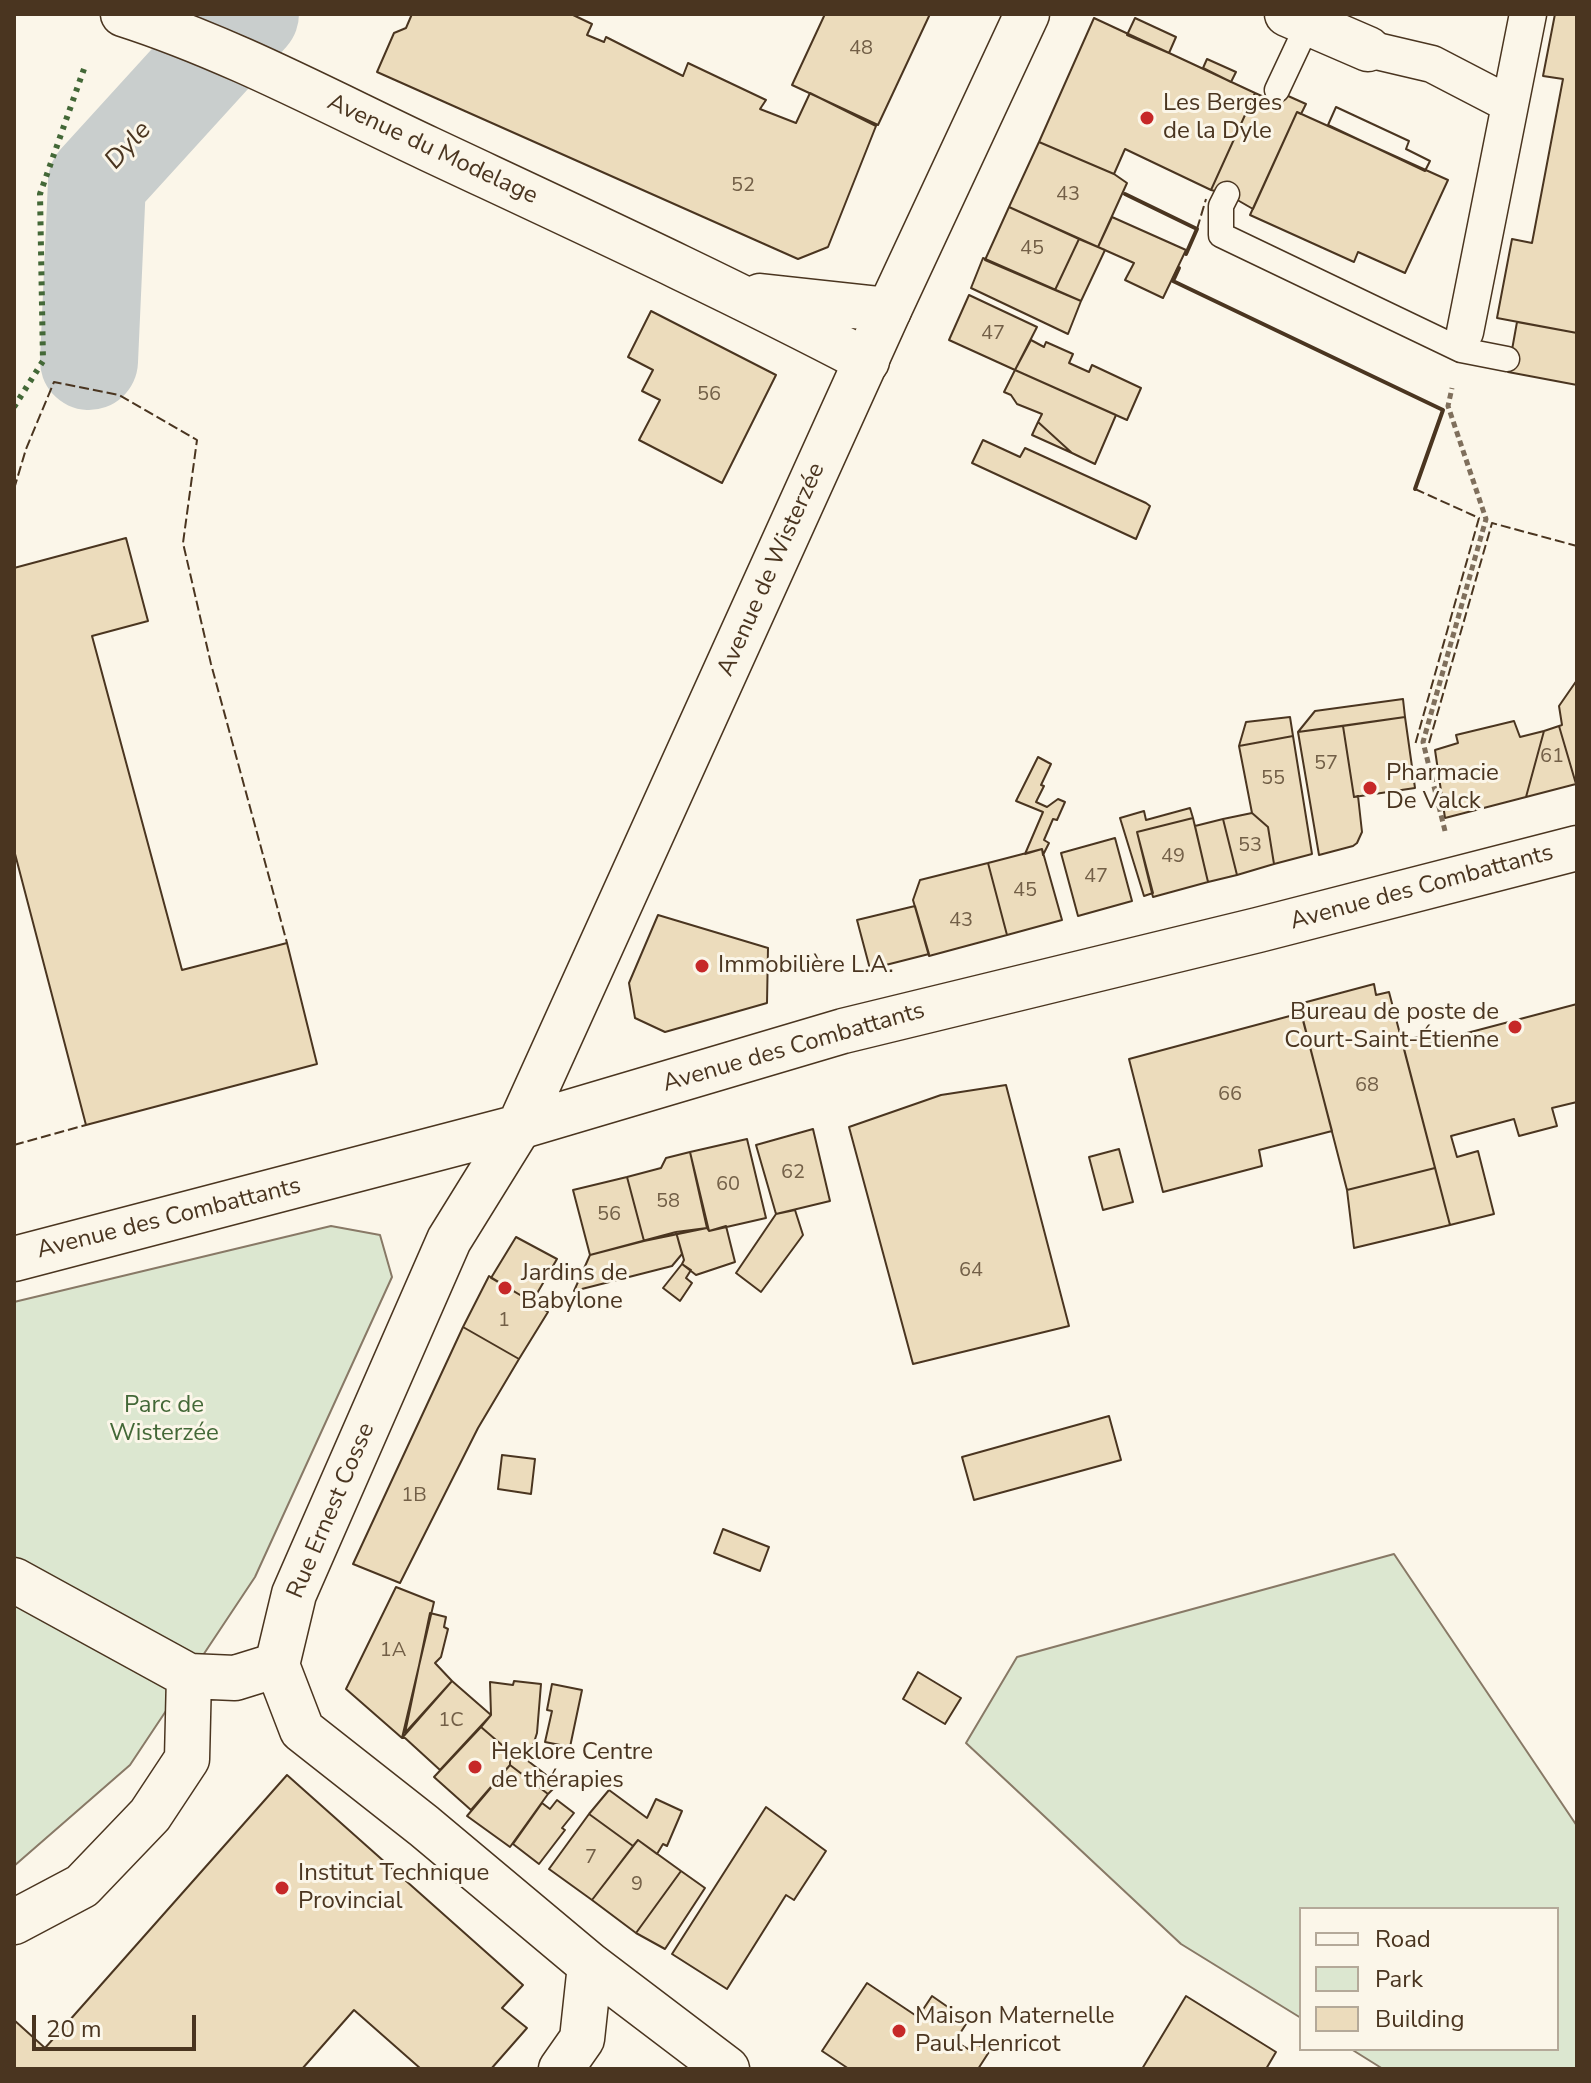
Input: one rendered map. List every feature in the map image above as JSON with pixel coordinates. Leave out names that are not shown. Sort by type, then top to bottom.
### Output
[{"type":"street","name":"Avenue de Wisterzée","points":[[519,1127],[889,310],[1027,14]]},
{"type":"street","points":[[1463,341],[1528,14]]},
{"type":"street","name":"Avenue du Modelage","points":[[140,19],[272,75],[737,294],[867,361]]},
{"type":"street","points":[[1298,19],[1368,49],[1432,64],[1509,104]]},
{"type":"street","name":"Avenue du Modelage","points":[[737,294],[889,310]]},
{"type":"street","name":"Avenue des Combattants","points":[[14,1259],[519,1127],[843,1031],[1243,934],[1577,848]]},
{"type":"street","name":"Rue Ernest Cosse","points":[[277,1665],[294,1594],[449,1240],[519,1127]]},
{"type":"street","points":[[14,1580],[189,1676],[235,1678],[277,1665],[302,1730],[424,1826],[590,1965],[727,2069]]},
{"type":"street","points":[[14,1922],[82,1886],[150,1815],[187,1759],[189,1676]]},
{"type":"street","points":[[561,2069],[582,2039],[590,1965]]},
{"type":"lane","points":[[1277,90],[1298,19]]},
{"type":"lane","points":[[1227,194],[1221,206],[1221,235],[1507,359]]},
{"type":"path","points":[[1457,879],[1423,742],[1486,519],[1448,406],[1463,341]]},
{"type":"green space","name":"Parc de Wisterzée","points":[[331,1226],[380,1235],[392,1277],[255,1577],[130,1765],[14,1866],[14,1302]]},
{"type":"green space","points":[[1394,1554],[1577,1826],[1577,2069],[1383,2069],[1354,2051],[1559,2051],[1559,1907],[1299,1907],[1299,2017],[1181,1944],[966,1743],[1017,1657]]},
{"type":"building","points":[[412,14],[571,14],[592,24],[587,35],[604,42],[606,37],[683,76],[688,63],[766,100],[760,109],[796,123],[810,93],[876,126],[828,247],[798,259],[377,72],[394,33],[406,28]]},
{"type":"building","points":[[825,14],[930,14],[878,125],[792,85]]},
{"type":"building","points":[[1555,14],[1577,14],[1577,333],[1497,318],[1512,239],[1532,243],[1563,79],[1543,76]]},
{"type":"building","name":"Les Berges de la Dyle","points":[[1094,18],[1255,93],[1211,190],[1125,149],[1114,174],[1039,142]]},
{"type":"building","points":[[1135,18],[1176,37],[1169,53],[1127,35]]},
{"type":"building","points":[[1207,59],[1236,72],[1231,82],[1203,68]]},
{"type":"building","points":[[1277,91],[1306,104],[1301,114],[1297,112],[1253,209],[1227,194],[1211,190],[1255,93],[1273,101]]},
{"type":"building","name":"Les Berges de la Dyle","points":[[1336,107],[1409,141],[1406,149],[1430,161],[1425,171],[1328,125]]},
{"type":"building","name":"Les Berges de la Dyle","points":[[1336,107],[1409,141],[1406,149],[1430,161],[1425,171],[1328,125]]},
{"type":"building","name":"Les Berges de la Dyle","points":[[1297,112],[1448,180],[1405,273],[1358,252],[1354,262],[1250,215]]},
{"type":"building","points":[[1039,142],[1114,174],[1127,183],[1098,247],[1009,207]]},
{"type":"building","points":[[1009,207],[1079,239],[1055,290],[985,260]]},
{"type":"building","points":[[1112,217],[1186,250],[1163,298],[1125,280],[1134,263],[1098,247]]},
{"type":"building","points":[[1079,239],[1105,250],[1081,301],[1055,290]]},
{"type":"building","points":[[983,258],[1081,301],[1068,334],[971,288]]},
{"type":"building","points":[[969,295],[1037,327],[1015,370],[949,340]]},
{"type":"building","points":[[651,311],[776,375],[722,483],[639,440],[660,400],[642,391],[653,370],[628,357]]},
{"type":"building","points":[[1517,322],[1577,333],[1577,385],[1508,372]]},
{"type":"building","points":[[1031,340],[1044,347],[1046,342],[1073,354],[1069,363],[1089,372],[1092,365],[1141,388],[1127,420],[1015,370]]},
{"type":"building","points":[[1015,370],[1116,415],[1095,464],[1072,453],[1038,422],[1042,414],[1017,404],[1011,395],[1004,392]]},
{"type":"building","points":[[1038,422],[1072,453],[1032,435]]},
{"type":"building","points":[[983,440],[1020,457],[1025,448],[1146,503],[1150,506],[1136,539],[972,463]]},
{"type":"building","points":[[126,538],[148,621],[92,636],[182,970],[287,943],[317,1064],[86,1125],[14,850],[14,568]]},
{"type":"building","points":[[1577,680],[1576,784],[1559,726],[1562,725],[1559,706]]},
{"type":"building","points":[[1403,699],[1405,717],[1298,732],[1315,711]]},
{"type":"building","points":[[1290,717],[1293,736],[1239,746],[1246,722]]},
{"type":"building","points":[[1405,717],[1415,788],[1354,797],[1343,726]]},
{"type":"building","points":[[1514,721],[1520,737],[1544,731],[1526,797],[1445,818],[1435,750],[1458,743],[1456,735]]},
{"type":"building","points":[[1343,726],[1354,797],[1358,796],[1362,832],[1353,846],[1319,855],[1298,732]]},
{"type":"building","points":[[1559,726],[1576,784],[1526,797],[1544,731]]},
{"type":"building","points":[[1293,736],[1312,854],[1274,864],[1268,827],[1252,813],[1239,746]]},
{"type":"building","points":[[1038,757],[1051,764],[1036,802],[1047,807],[1058,799],[1065,802],[1044,840],[1049,843],[1043,855],[1042,849],[1025,854],[1043,812],[1016,801]]},
{"type":"building","points":[[1190,808],[1193,818],[1137,832],[1153,893],[1144,896],[1120,818],[1144,811],[1146,820]]},
{"type":"building","points":[[1252,813],[1268,827],[1274,864],[1237,875],[1223,819]]},
{"type":"building","points":[[1193,818],[1208,882],[1153,897],[1137,832]]},
{"type":"building","points":[[1223,819],[1237,875],[1208,882],[1195,826]]},
{"type":"building","points":[[1115,838],[1132,901],[1078,916],[1061,853]]},
{"type":"building","points":[[1042,849],[1062,920],[1007,935],[988,863]]},
{"type":"building","points":[[988,863],[1007,935],[929,956],[913,900],[920,880]]},
{"type":"building","points":[[915,906],[929,954],[870,969],[857,920]]},
{"type":"building","name":"Immobilière L.A.","points":[[658,915],[768,948],[767,1003],[665,1032],[635,1018],[629,983]]},
{"type":"building","points":[[1374,984],[1376,995],[1389,992],[1435,1168],[1347,1190],[1299,1004]]},
{"type":"building","points":[[1577,1004],[1577,1102],[1552,1108],[1557,1126],[1519,1136],[1514,1119],[1451,1136],[1457,1157],[1478,1151],[1494,1214],[1450,1225],[1402,1041],[1426,1035],[1429,1043]]},
{"type":"building","points":[[1301,1013],[1332,1131],[1259,1150],[1262,1166],[1163,1192],[1129,1059]]},
{"type":"building","points":[[1006,1085],[1069,1326],[913,1364],[849,1127],[941,1095]]},
{"type":"building","points":[[813,1129],[830,1201],[776,1214],[756,1145]]},
{"type":"building","points":[[747,1139],[766,1218],[709,1231],[690,1152]]},
{"type":"building","points":[[1119,1149],[1133,1202],[1103,1210],[1089,1157]]},
{"type":"building","points":[[690,1152],[707,1228],[644,1241],[627,1177],[661,1168],[666,1158]]},
{"type":"building","points":[[1435,1168],[1450,1225],[1354,1248],[1347,1190]]},
{"type":"building","points":[[627,1177],[644,1241],[590,1255],[573,1190]]},
{"type":"building","points":[[795,1210],[803,1235],[761,1292],[736,1273],[776,1214]]},
{"type":"building","points":[[726,1226],[735,1262],[696,1275],[682,1264],[684,1260],[676,1232],[707,1228],[709,1231]]},
{"type":"building","points":[[676,1232],[682,1254],[672,1266],[574,1291],[590,1255]]},
{"type":"building","points":[[516,1237],[557,1259],[532,1302],[491,1278]]},
{"type":"building","points":[[682,1264],[691,1270],[686,1278],[692,1283],[680,1301],[663,1288]]},
{"type":"building","points":[[489,1276],[548,1312],[519,1359],[463,1327]]},
{"type":"building","points":[[463,1327],[519,1359],[478,1428],[400,1583],[353,1564]]},
{"type":"building","points":[[1109,1416],[1121,1460],[974,1500],[962,1457]]},
{"type":"building","points":[[502,1455],[535,1459],[531,1494],[498,1489]]},
{"type":"building","points":[[723,1529],[769,1547],[760,1571],[714,1553]]},
{"type":"building","points":[[396,1587],[434,1602],[402,1738],[346,1689]]},
{"type":"building","points":[[430,1613],[446,1617],[444,1627],[448,1629],[441,1657],[435,1663],[452,1681],[405,1733]]},
{"type":"building","points":[[918,1672],[961,1698],[945,1724],[903,1699]]},
{"type":"building","points":[[452,1681],[491,1715],[440,1770],[402,1738]]},
{"type":"building","points":[[514,1681],[541,1684],[537,1733],[528,1761],[558,1784],[548,1794],[510,1765],[510,1752],[481,1727],[491,1715],[490,1682],[513,1685]]},
{"type":"building","points":[[552,1684],[582,1690],[570,1747],[545,1742],[552,1711],[547,1710]]},
{"type":"building","name":"Heklore Centre de thérapies","points":[[481,1727],[510,1752],[510,1765],[471,1810],[434,1777]]},
{"type":"building","points":[[510,1765],[548,1794],[510,1847],[467,1816]]},
{"type":"building","name":"Institut Technique Provincial","points":[[287,1775],[523,1985],[502,2008],[527,2028],[491,2069],[421,2069],[354,2010],[302,2069],[14,2069],[14,2020],[45,2048]]},
{"type":"building","points":[[609,1790],[647,1818],[656,1799],[682,1811],[667,1846],[663,1844],[657,1854],[638,1840],[633,1846],[589,1814]]},
{"type":"building","points":[[557,1800],[574,1813],[539,1864],[513,1844],[542,1803],[550,1809]]},
{"type":"building","points":[[766,1807],[826,1851],[794,1900],[786,1895],[727,1989],[672,1954]]},
{"type":"building","points":[[589,1814],[633,1846],[592,1900],[549,1869]]},
{"type":"building","points":[[638,1840],[681,1871],[636,1933],[592,1900]]},
{"type":"building","points":[[681,1871],[705,1888],[665,1949],[636,1933]]},
{"type":"building","name":"Maison Maternelle Paul Henricot","points":[[867,1983],[918,2017],[932,1996],[968,2021],[955,2041],[968,2049],[973,2041],[989,2052],[978,2069],[849,2069],[822,2051]]},
{"type":"building","points":[[1186,1996],[1276,2052],[1266,2069],[1142,2069]]},
{"type":"waterway","name":"Dyle","points":[[89,361],[97,182],[250,14]]},
{"type":"hedge","points":[[14,407],[43,361],[40,194],[85,66]]},
{"type":"fence","points":[[1197,229],[1206,199]]},
{"type":"fence","points":[[14,489],[26,449],[54,382],[119,395],[197,440],[183,543],[211,664],[287,943]]},
{"type":"fence","points":[[1415,489],[1479,518],[1415,745]]},
{"type":"fence","points":[[1429,743],[1492,523],[1577,546]]},
{"type":"fence","points":[[14,1145],[86,1125]]},
{"type":"wall","points":[[1125,194],[1197,229],[1186,254]]},
{"type":"wall","points":[[1179,268],[1173,281],[1443,410],[1415,489]]},
{"type":"place","name":"Les Berges de la Dyle","points":[[1147,118]]},
{"type":"place","name":"Pharmacie De Valck","points":[[1370,788]]},
{"type":"place","name":"Immobilière L.A.","points":[[702,966]]},
{"type":"place","name":"Bureau de poste de Court-Saint-Étienne","points":[[1515,1027]]},
{"type":"place","name":"Jardins de Babylone","points":[[505,1288]]},
{"type":"place","name":"Heklore Centre de thérapies","points":[[475,1767]]},
{"type":"place","name":"Institut Technique Provincial","points":[[282,1888]]},
{"type":"place","name":"Maison Maternelle Paul Henricot","points":[[899,2031]]}]
